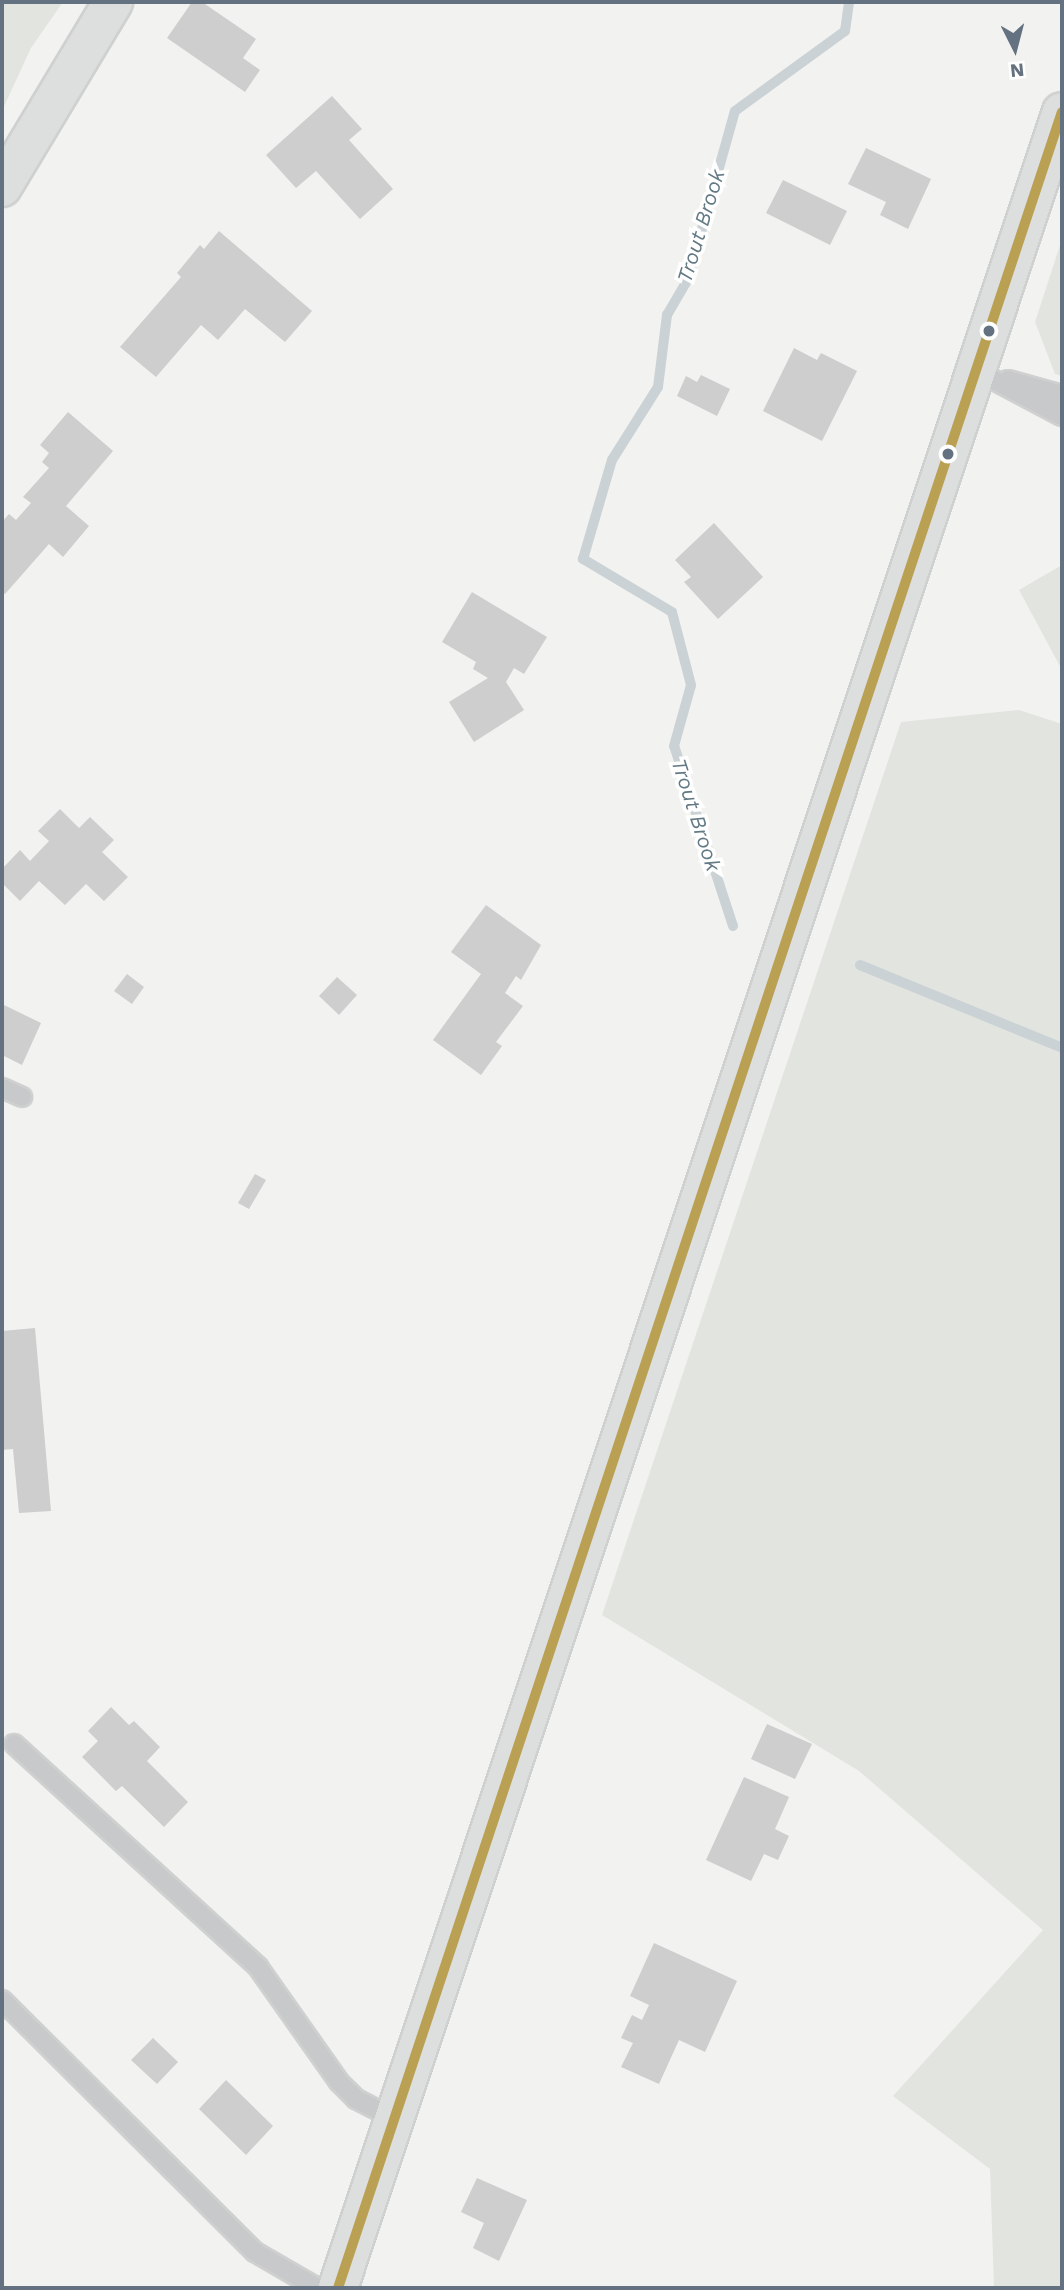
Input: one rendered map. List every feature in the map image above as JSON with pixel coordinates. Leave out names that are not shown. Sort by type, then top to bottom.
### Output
[{"type":"main road","points":[[2,187],[113,2]]},
{"type":"main road","points":[[338,2288],[1062,113]]},
{"type":"lane","points":[[977,372],[1062,395]]},
{"type":"lane","points":[[977,372],[1062,416]]},
{"type":"lane","points":[[2,1088],[22,1097]]},
{"type":"lane","points":[[14,1744],[258,1967],[339,2082],[356,2099],[396,2119]]},
{"type":"lane","points":[[2,2000],[255,2252],[317,2288]]},
{"type":"shaded area","points":[[2,2],[63,2],[31,48],[2,111]]},
{"type":"shaded area","points":[[1062,239],[1062,376],[1055,374],[1035,322]]},
{"type":"shaded area","points":[[1062,565],[1062,670],[1019,590]]},
{"type":"shaded area","points":[[1019,710],[1062,724],[1062,2288],[994,2288],[990,2169],[893,2096],[1043,1930],[859,1771],[602,1615],[901,722]]},
{"type":"building","points":[[192,2],[202,2],[256,39],[243,58],[260,70],[245,92],[167,38]]},
{"type":"building","points":[[332,96],[362,129],[349,140],[393,189],[360,219],[316,171],[296,188],[266,155]]},
{"type":"building","points":[[866,148],[931,179],[908,229],[880,215],[886,202],[848,184]]},
{"type":"building","points":[[783,180],[847,211],[830,245],[766,213]]},
{"type":"building","points":[[219,231],[312,311],[285,342],[245,309],[218,340],[201,325],[156,377],[120,347],[181,277],[177,273],[200,245],[204,249]]},
{"type":"building","points":[[794,348],[817,360],[821,353],[857,371],[822,441],[763,411]]},
{"type":"building","points":[[701,375],[730,389],[717,416],[677,396],[686,376],[697,382]]},
{"type":"building","points":[[68,412],[113,451],[66,506],[89,526],[63,557],[49,544],[5,594],[2,591],[2,522],[9,514],[16,520],[31,503],[23,497],[49,468],[42,462],[49,453],[40,445]]},
{"type":"building","points":[[714,523],[763,577],[718,619],[684,582],[691,577],[675,560]]},
{"type":"building","points":[[472,592],[547,637],[524,674],[514,668],[506,682],[524,710],[474,742],[449,702],[488,678],[473,669],[476,662],[442,642]]},
{"type":"building","points":[[60,809],[79,828],[90,817],[114,840],[102,852],[128,877],[104,901],[86,884],[65,905],[39,881],[20,901],[2,883],[2,869],[20,850],[30,861],[49,841],[38,831]]},
{"type":"building","points":[[486,905],[541,945],[521,980],[516,976],[505,993],[523,1006],[496,1042],[502,1046],[481,1075],[433,1040],[481,974],[451,952]]},
{"type":"building","points":[[127,974],[144,987],[132,1004],[114,991]]},
{"type":"building","points":[[337,977],[357,995],[339,1015],[319,996]]},
{"type":"building","points":[[2,1004],[41,1023],[22,1065],[2,1055]]},
{"type":"building","points":[[255,1174],[266,1180],[249,1209],[238,1203]]},
{"type":"building","points":[[35,1328],[51,1511],[19,1513],[13,1449],[2,1450],[2,1331]]},
{"type":"building","points":[[111,1707],[129,1725],[134,1721],[160,1747],[147,1761],[188,1802],[164,1827],[122,1786],[116,1791],[82,1757],[98,1741],[88,1731]]},
{"type":"building","points":[[767,1724],[812,1744],[795,1779],[751,1759]]},
{"type":"building","points":[[744,1777],[789,1797],[775,1829],[789,1836],[778,1860],[764,1854],[751,1881],[706,1860]]},
{"type":"building","points":[[654,1943],[737,1981],[705,2052],[679,2040],[659,2084],[621,2067],[633,2043],[621,2038],[632,2015],[642,2020],[649,2005],[630,1996]]},
{"type":"building","points":[[153,2038],[178,2062],[157,2084],[131,2060]]},
{"type":"building","points":[[226,2080],[273,2126],[246,2155],[199,2109]]},
{"type":"building","points":[[477,2178],[527,2200],[499,2261],[473,2248],[484,2223],[461,2212]]},
{"type":"waterway","name":"Trout Brook","points":[[733,926],[674,746],[691,685],[672,612],[583,559],[612,460],[658,387],[667,315],[688,279],[735,111],[845,31],[849,2]]},
{"type":"waterway","name":"Trout Brook","points":[[860,965],[1062,1048]]},
{"type":"transit line","points":[[338,2288],[1062,112]]}]
